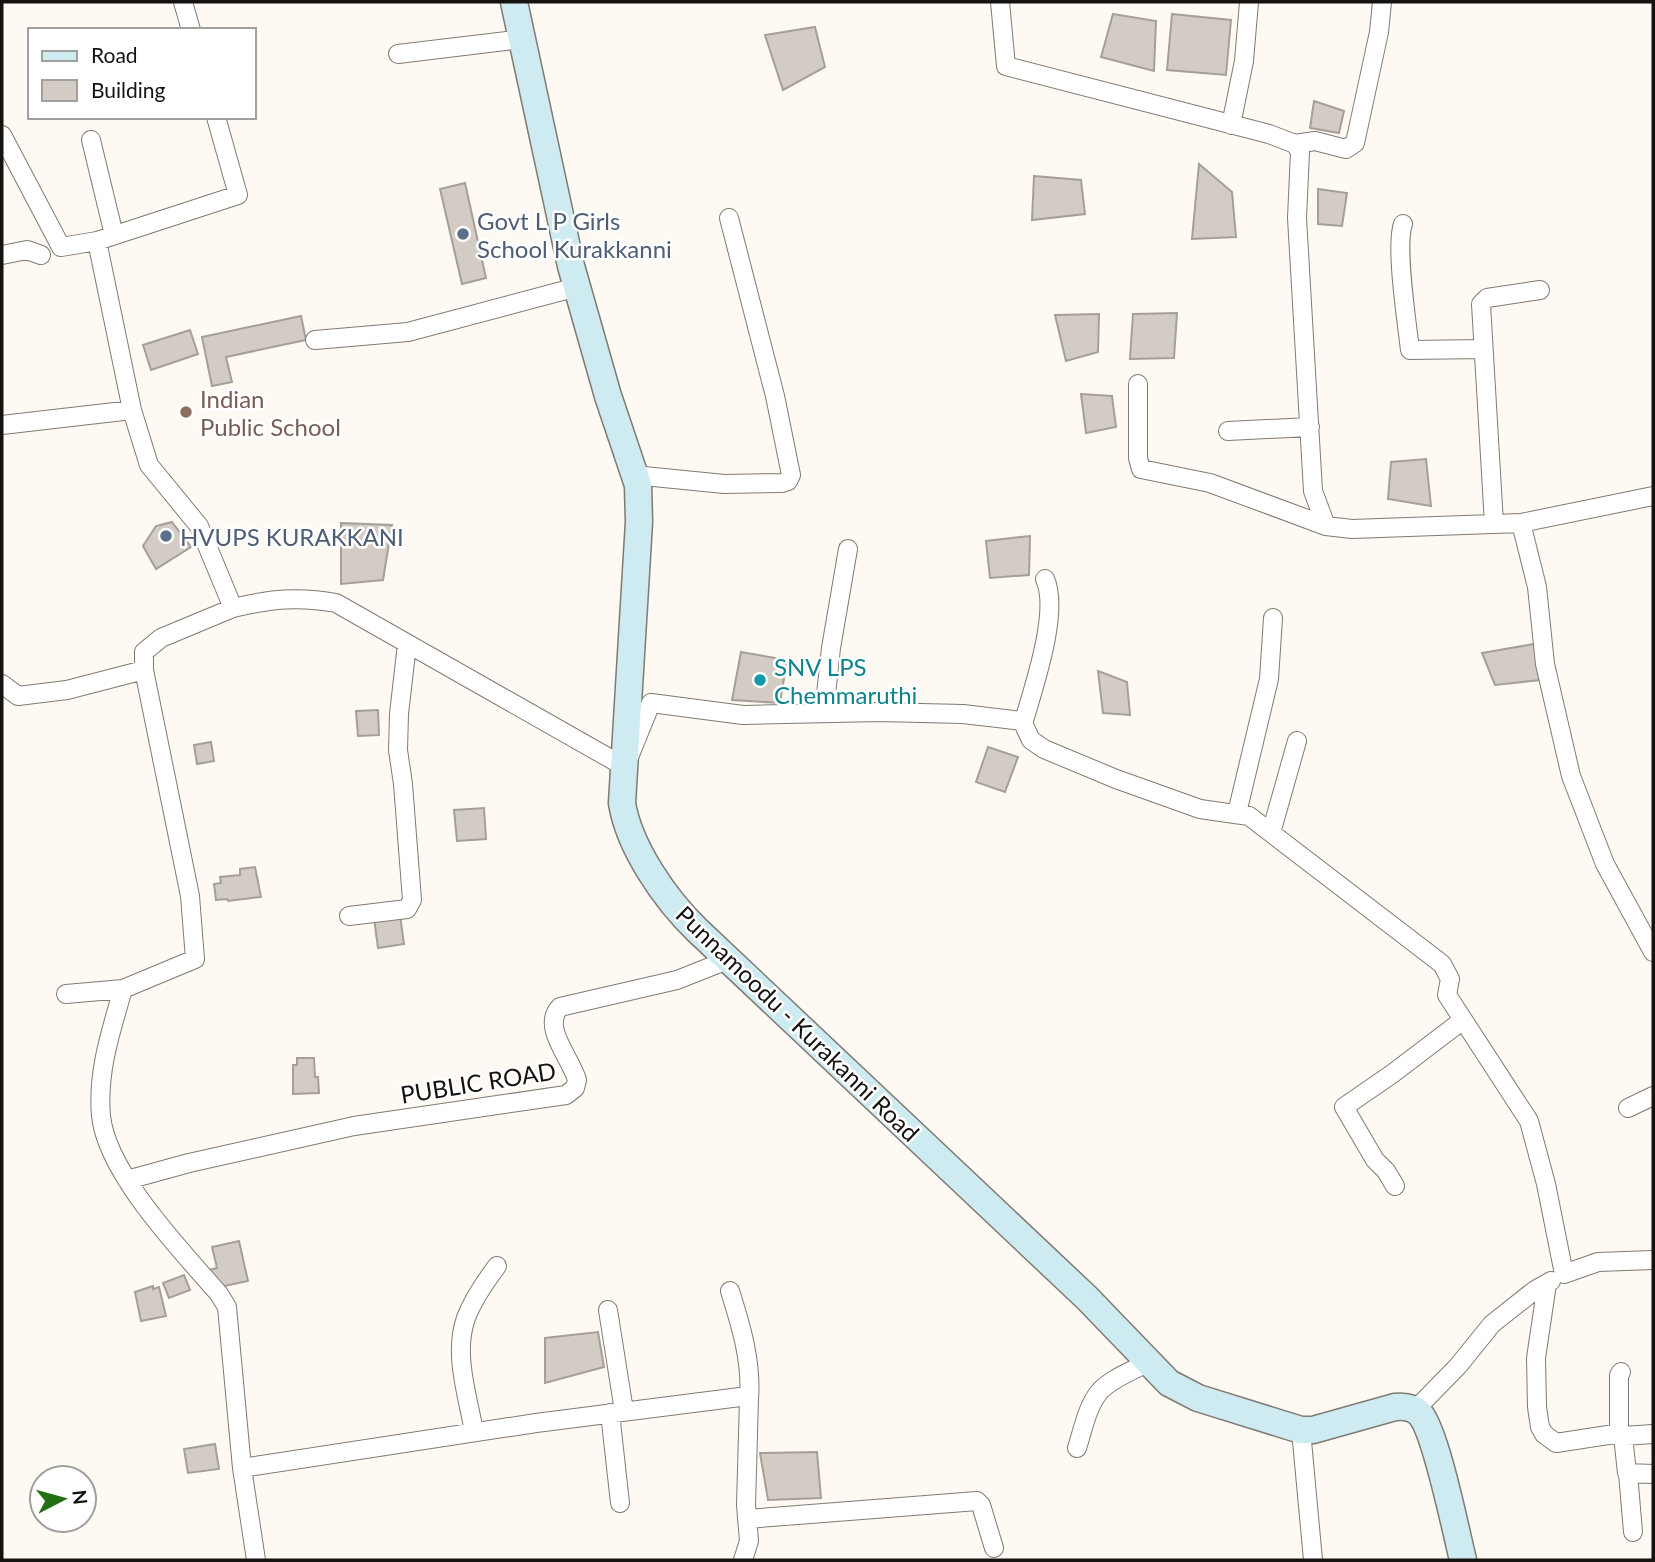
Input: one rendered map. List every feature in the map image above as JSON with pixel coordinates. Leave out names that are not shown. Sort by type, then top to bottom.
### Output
[{"type":"main road","name":"Punnamoodu - Kurakanni Road","points":[[514,2],[577,287],[608,396],[638,485],[639,522],[622,794],[624,815],[645,860],[675,908],[1087,1298],[1169,1383],[1198,1398],[1301,1430],[1313,1430],[1395,1407],[1403,1406],[1415,1410]]},
{"type":"main road","points":[[1415,1410],[1424,1420],[1432,1441],[1463,1560]]},
{"type":"street","points":[[183,2],[190,28]]},
{"type":"street","points":[[1000,2],[1006,66],[1269,134],[1295,144],[1310,141],[1346,149],[1355,143],[1379,32],[1382,2]]},
{"type":"street","points":[[1231,125],[1244,61],[1248,2]]},
{"type":"street","points":[[398,54],[522,39]]},
{"type":"street","points":[[2,256],[27,250],[35,256],[56,251],[61,247],[106,238],[238,195],[217,119]]},
{"type":"street","points":[[2,135],[61,247]]},
{"type":"street","points":[[91,140],[132,410],[149,465],[199,526],[233,608]]},
{"type":"street","points":[[1295,144],[1300,152],[1297,218],[1313,491],[1326,526]]},
{"type":"street","points":[[634,475],[723,484],[788,481],[790,475],[775,396],[729,218]]},
{"type":"street","points":[[1403,224],[1401,266],[1410,350],[1482,349]]},
{"type":"street","points":[[315,340],[408,332],[577,287]]},
{"type":"street","points":[[1494,524],[1481,304],[1483,300],[1540,290]]},
{"type":"street","points":[[1138,384],[1138,458],[1141,469],[1210,483],[1326,526],[1352,529],[1521,523],[1653,496]]},
{"type":"street","points":[[2,425],[132,410]]},
{"type":"street","points":[[1228,431],[1310,427]]},
{"type":"street","points":[[1521,523],[1536,587],[1545,664],[1571,776],[1605,863],[1653,952]]},
{"type":"street","points":[[824,713],[831,648],[848,550]]},
{"type":"street","points":[[1023,724],[1044,649],[1049,592],[1045,579]]},
{"type":"street","points":[[66,994],[123,989],[195,959],[190,897],[144,670],[144,652],[161,638],[233,608],[270,599],[307,597],[336,603],[625,767],[651,703],[743,715],[963,714],[1022,721],[1031,740],[1044,749],[1200,809],[1249,816],[1442,964],[1450,979],[1447,995],[1529,1121],[1541,1161],[1564,1275]]},
{"type":"street","points":[[1237,813],[1269,679],[1273,618]]},
{"type":"street","points":[[349,916],[407,909],[412,900],[398,750],[407,644]]},
{"type":"street","points":[[2,684],[18,696],[67,690],[144,670]]},
{"type":"street","points":[[1271,833],[1297,741]]},
{"type":"street","name":"PUBLIC ROAD","points":[[127,1180],[354,1126],[566,1096],[575,1088],[577,1080],[554,1028],[554,1018],[560,1007],[596,1001],[677,980],[730,959]]},
{"type":"street","points":[[123,989],[105,1053],[101,1117],[105,1135],[127,1180],[157,1223],[219,1294],[227,1307],[242,1468],[256,1560]]},
{"type":"street","points":[[1395,1186],[1375,1160],[1343,1107],[1464,1020]]},
{"type":"street","points":[[1628,1108],[1653,1096]]},
{"type":"street","points":[[1415,1410],[1458,1366],[1492,1324],[1547,1284],[1598,1262],[1653,1259]]},
{"type":"street","points":[[474,1432],[461,1358],[461,1340],[470,1309],[497,1266]]},
{"type":"street","points":[[1547,1284],[1536,1358],[1539,1427],[1556,1443],[1621,1434],[1653,1434]]},
{"type":"street","points":[[730,1291],[743,1334],[750,1381],[747,1519],[749,1541],[743,1560]]},
{"type":"street","points":[[608,1310],[617,1412],[620,1503]]},
{"type":"street","points":[[1077,1448],[1089,1410],[1100,1391],[1148,1362]]},
{"type":"street","points":[[1621,1372],[1621,1434],[1628,1473],[1633,1532]]},
{"type":"street","points":[[242,1468],[617,1412],[740,1397],[749,1399]]},
{"type":"street","points":[[1301,1430],[1313,1560]]},
{"type":"street","points":[[1628,1473],[1653,1474]]},
{"type":"street","points":[[747,1519],[977,1501],[981,1504],[994,1548]]},
{"type":"building","points":[[1113,14],[1156,21],[1154,71],[1101,57]]},
{"type":"building","points":[[1172,14],[1231,20],[1226,75],[1167,70]]},
{"type":"building","points":[[815,27],[825,67],[783,90],[765,35]]},
{"type":"building","points":[[1314,101],[1344,111],[1339,133],[1310,128]]},
{"type":"building","points":[[1199,164],[1232,192],[1236,237],[1192,239]]},
{"type":"building","points":[[1034,176],[1081,180],[1085,214],[1032,220]]},
{"type":"building","name":"Govt L P Girls School Kurakkanni","points":[[465,183],[486,278],[462,284],[440,189]]},
{"type":"building","points":[[1318,189],[1347,193],[1342,226],[1318,224]]},
{"type":"building","points":[[1177,313],[1174,358],[1130,359],[1133,314]]},
{"type":"building","points":[[1099,314],[1098,352],[1066,361],[1055,315]]},
{"type":"building","points":[[301,316],[306,340],[226,357],[232,382],[212,386],[202,337]]},
{"type":"building","points":[[190,330],[198,354],[151,370],[143,345]]},
{"type":"building","points":[[1081,394],[1112,396],[1116,427],[1086,433]]},
{"type":"building","points":[[1426,459],[1431,506],[1388,499],[1391,462]]},
{"type":"building","name":"HVUPS KURAKKANI","points":[[172,522],[191,547],[156,569],[143,546],[156,526]]},
{"type":"building","points":[[341,523],[392,525],[383,580],[341,584]]},
{"type":"building","points":[[1030,536],[1029,575],[990,578],[986,541]]},
{"type":"building","points":[[1534,644],[1541,680],[1495,685],[1482,653]]},
{"type":"building","name":"SNV LPS Chemmaruthi","points":[[741,652],[787,660],[780,703],[732,700]]},
{"type":"building","points":[[1098,671],[1127,682],[1130,715],[1103,713]]},
{"type":"building","points":[[378,710],[379,735],[358,736],[356,711]]},
{"type":"building","points":[[211,742],[214,761],[197,764],[194,745]]},
{"type":"building","points":[[988,747],[1018,757],[1005,792],[976,782]]},
{"type":"building","points":[[484,808],[486,839],[457,841],[454,810]]},
{"type":"building","points":[[255,867],[261,897],[216,900],[214,884],[221,883],[220,877],[240,875],[240,869]]},
{"type":"building","points":[[400,915],[404,944],[378,948],[374,918]]},
{"type":"building","points":[[297,1058],[314,1058],[319,1093],[293,1094],[293,1065],[297,1065]]},
{"type":"building","points":[[239,1241],[248,1281],[220,1287],[209,1270],[217,1268],[212,1247]]},
{"type":"building","points":[[184,1275],[190,1290],[169,1298],[163,1283]]},
{"type":"building","points":[[153,1286],[153,1289],[159,1287],[166,1316],[141,1321],[135,1292]]},
{"type":"building","points":[[598,1332],[604,1367],[545,1383],[545,1338]]},
{"type":"building","points":[[215,1444],[219,1469],[188,1473],[184,1449]]},
{"type":"building","points":[[817,1452],[821,1498],[768,1500],[760,1453]]},
{"type":"place","name":"Govt L P Girls School Kurakkanni","points":[[463,234]]},
{"type":"place","name":"Indian Public School","points":[[186,412]]},
{"type":"place","name":"HVUPS KURAKKANI","points":[[166,536]]},
{"type":"place","name":"SNV LPS Chemmaruthi","points":[[760,680]]}]
